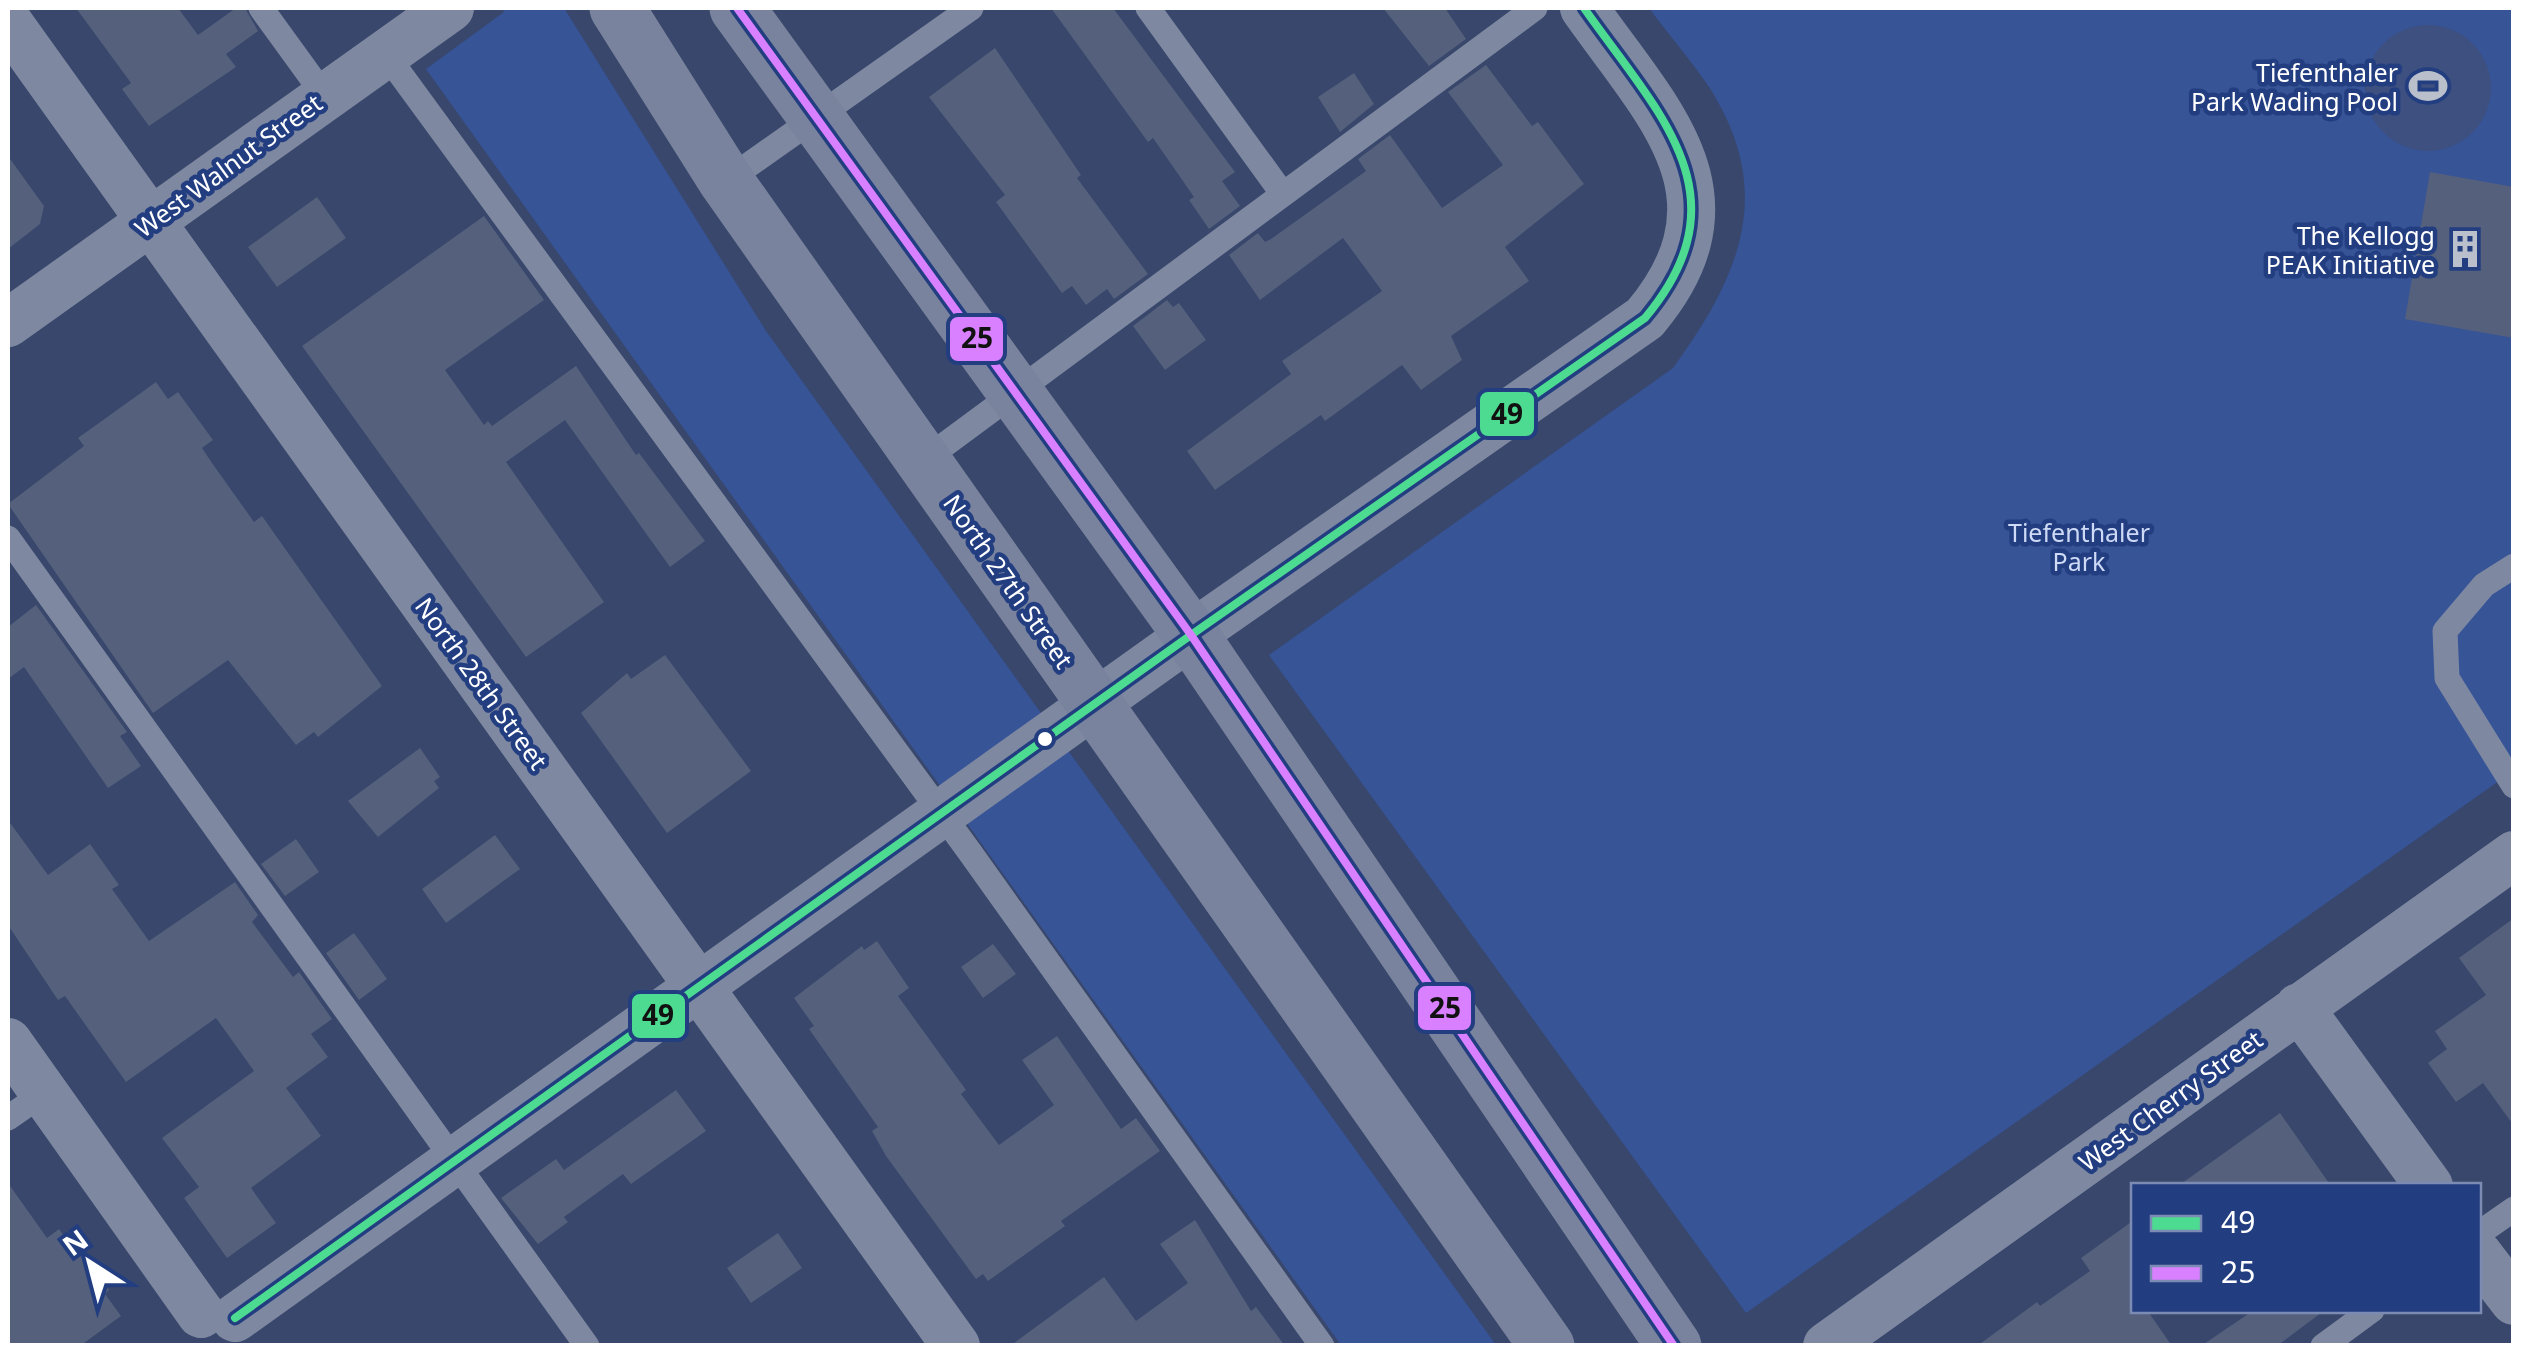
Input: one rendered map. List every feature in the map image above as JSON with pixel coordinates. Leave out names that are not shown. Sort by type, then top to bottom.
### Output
[{"type":"main road","name":"North 27th Street","points":[[617,8],[726,182],[1548,1346]]},
{"type":"main road","points":[[737,8],[1191,635],[1674,1346]]},
{"type":"street","name":"West Walnut Street","points":[[8,323],[450,8]]},
{"type":"street","points":[[8,1042],[26,1105],[210,1336],[1191,635],[1645,318],[1677,270],[1690,233],[1694,199],[1690,170],[1677,144],[1584,8]]},
{"type":"street","name":"North 28th Street","points":[[8,22],[956,1346]]},
{"type":"street","name":"West Cherry Street","points":[[1827,1346],[2514,855]]},
{"type":"street","points":[[2299,1007],[2427,1183]]},
{"type":"street","points":[[2481,1258],[2514,1301]]},
{"type":"lane","points":[[262,8],[324,96]]},
{"type":"lane","points":[[726,182],[972,8]]},
{"type":"lane","points":[[1148,8],[1282,193]]},
{"type":"lane","points":[[924,460],[1535,8]]},
{"type":"lane","points":[[385,53],[942,814],[1322,1346]]},
{"type":"lane","points":[[8,538],[588,1346]]},
{"type":"lane","points":[[2514,566],[2484,584],[2445,631],[2447,678],[2514,786]]},
{"type":"lane","points":[[2481,1232],[2514,1209]]},
{"type":"lane","points":[[2322,1346],[2368,1313]]},
{"type":"green space","points":[[502,8],[564,8],[766,331],[1496,1345],[1341,1345],[426,69],[504,12]]},
{"type":"green space","name":"Tiefenthaler Park","points":[[1649,8],[2513,8],[2513,771],[1746,1313],[1269,655],[1673,368],[1716,301],[1741,233],[1745,198],[1741,163],[1730,126],[1709,87]]},
{"type":"shaded area","name":"Tiefenthaler Park Wading Pool","points":[[2428,25],[2452,30],[2472,44],[2486,64],[2491,88],[2486,112],[2472,132],[2452,146],[2428,151],[2404,146],[2384,132],[2370,112],[2365,88],[2370,64],[2384,44],[2404,30]]},
{"type":"building","points":[[76,8],[178,8],[198,35],[236,8],[245,8],[258,31],[226,54],[236,67],[149,126],[122,89],[131,83]]},
{"type":"building","points":[[1051,8],[1113,8],[1235,172],[1222,181],[1240,206],[1209,229],[1189,200],[1194,197],[1153,138],[1148,142]]},
{"type":"building","points":[[1383,8],[1445,8],[1466,39],[1429,66]]},
{"type":"building","points":[[995,48],[1081,175],[1077,178],[1148,274],[1114,299],[1107,289],[1086,305],[1072,286],[1062,293],[996,202],[1005,195],[929,97]]},
{"type":"building","points":[[1486,65],[1532,126],[1538,122],[1584,184],[1505,247],[1529,281],[1451,336],[1462,360],[1421,390],[1402,365],[1325,421],[1321,415],[1215,490],[1187,451],[1291,374],[1282,361],[1382,291],[1343,238],[1260,300],[1229,255],[1258,233],[1265,242],[1271,239],[1366,171],[1358,159],[1390,135],[1442,208],[1503,165],[1448,92]]},
{"type":"building","points":[[1354,73],[1374,104],[1340,132],[1318,97]]},
{"type":"building","points":[[8,156],[44,206],[40,224],[8,249]]},
{"type":"building","name":"The Kellogg PEAK Initiative","points":[[2430,172],[2514,187],[2514,338],[2405,319]]},
{"type":"building","points":[[317,197],[346,238],[277,287],[248,247]]},
{"type":"building","points":[[484,216],[544,300],[445,370],[484,425],[488,421],[492,426],[576,366],[636,455],[639,453],[705,541],[670,567],[565,420],[506,462],[604,602],[526,657],[302,346]]},
{"type":"building","points":[[1167,300],[1173,307],[1179,303],[1206,340],[1165,370],[1133,326]]},
{"type":"building","points":[[156,382],[168,399],[178,392],[213,440],[202,448],[212,463],[254,522],[262,516],[382,686],[318,737],[314,732],[296,745],[228,660],[153,713],[8,504],[84,446],[78,438]]},
{"type":"building","points":[[36,605],[127,732],[120,736],[141,766],[108,788],[24,667],[8,679],[8,627]]},
{"type":"building","points":[[665,655],[751,771],[667,833],[581,713],[627,673],[631,679]]},
{"type":"building","points":[[420,748],[440,777],[434,781],[439,788],[378,837],[348,801]]},
{"type":"building","points":[[8,820],[48,875],[90,844],[119,885],[112,889],[149,941],[235,882],[258,915],[252,922],[293,977],[299,972],[332,1019],[311,1034],[328,1057],[286,1088],[321,1136],[251,1188],[276,1223],[227,1258],[184,1198],[199,1187],[162,1138],[254,1071],[216,1018],[126,1082],[65,996],[58,1000],[8,925]]},
{"type":"building","points":[[495,835],[520,869],[446,923],[422,889]]},
{"type":"building","points":[[296,839],[319,872],[285,896],[261,864]]},
{"type":"building","points":[[2514,918],[2514,1126],[2483,1083],[2456,1102],[2428,1063],[2447,1049],[2435,1031],[2486,995],[2459,958]]},
{"type":"building","points":[[354,933],[387,979],[359,1000],[326,953]]},
{"type":"building","points":[[877,941],[909,988],[898,996],[966,1090],[961,1094],[999,1145],[1054,1105],[1022,1060],[1057,1036],[1121,1129],[1136,1118],[1160,1151],[1061,1221],[1065,1226],[988,1281],[983,1274],[976,1279],[886,1156],[872,1131],[878,1127],[809,1029],[814,1026],[794,998],[862,946],[864,950]]},
{"type":"building","points":[[993,944],[1016,974],[983,998],[961,967]]},
{"type":"building","points":[[676,1090],[706,1131],[631,1184],[623,1174],[564,1217],[568,1222],[538,1244],[501,1198],[556,1159],[564,1170]]},
{"type":"building","points":[[2280,1113],[2329,1183],[2182,1183]]},
{"type":"building","points":[[8,1183],[47,1238],[59,1229],[73,1249],[77,1245],[109,1290],[105,1294],[121,1316],[80,1346],[8,1346]]},
{"type":"building","points":[[1195,1220],[1251,1311],[1256,1307],[1285,1346],[1010,1346],[1104,1277],[1136,1321],[1188,1283],[1160,1244]]},
{"type":"building","points":[[2131,1222],[2131,1313],[2149,1313],[2172,1346],[1977,1346],[2037,1302],[2040,1306],[2090,1271],[2081,1258]]},
{"type":"building","points":[[778,1233],[802,1268],[751,1303],[727,1268]]},
{"type":"building","points":[[2250,1313],[2321,1313],[2277,1346],[2201,1346]]},
{"type":"transit line","name":"25","points":[[737,8],[1191,635],[1674,1346]]},
{"type":"transit line","name":"49","points":[[235,1318],[1191,635],[1645,318],[1675,274],[1689,232],[1690,193],[1680,156],[1663,119],[1584,8]]},
{"type":"place","name":"Tiefenthaler Park Wading Pool","points":[[2428,86]]},
{"type":"place","name":"The Kellogg PEAK Initiative","points":[[2465,249]]}]
